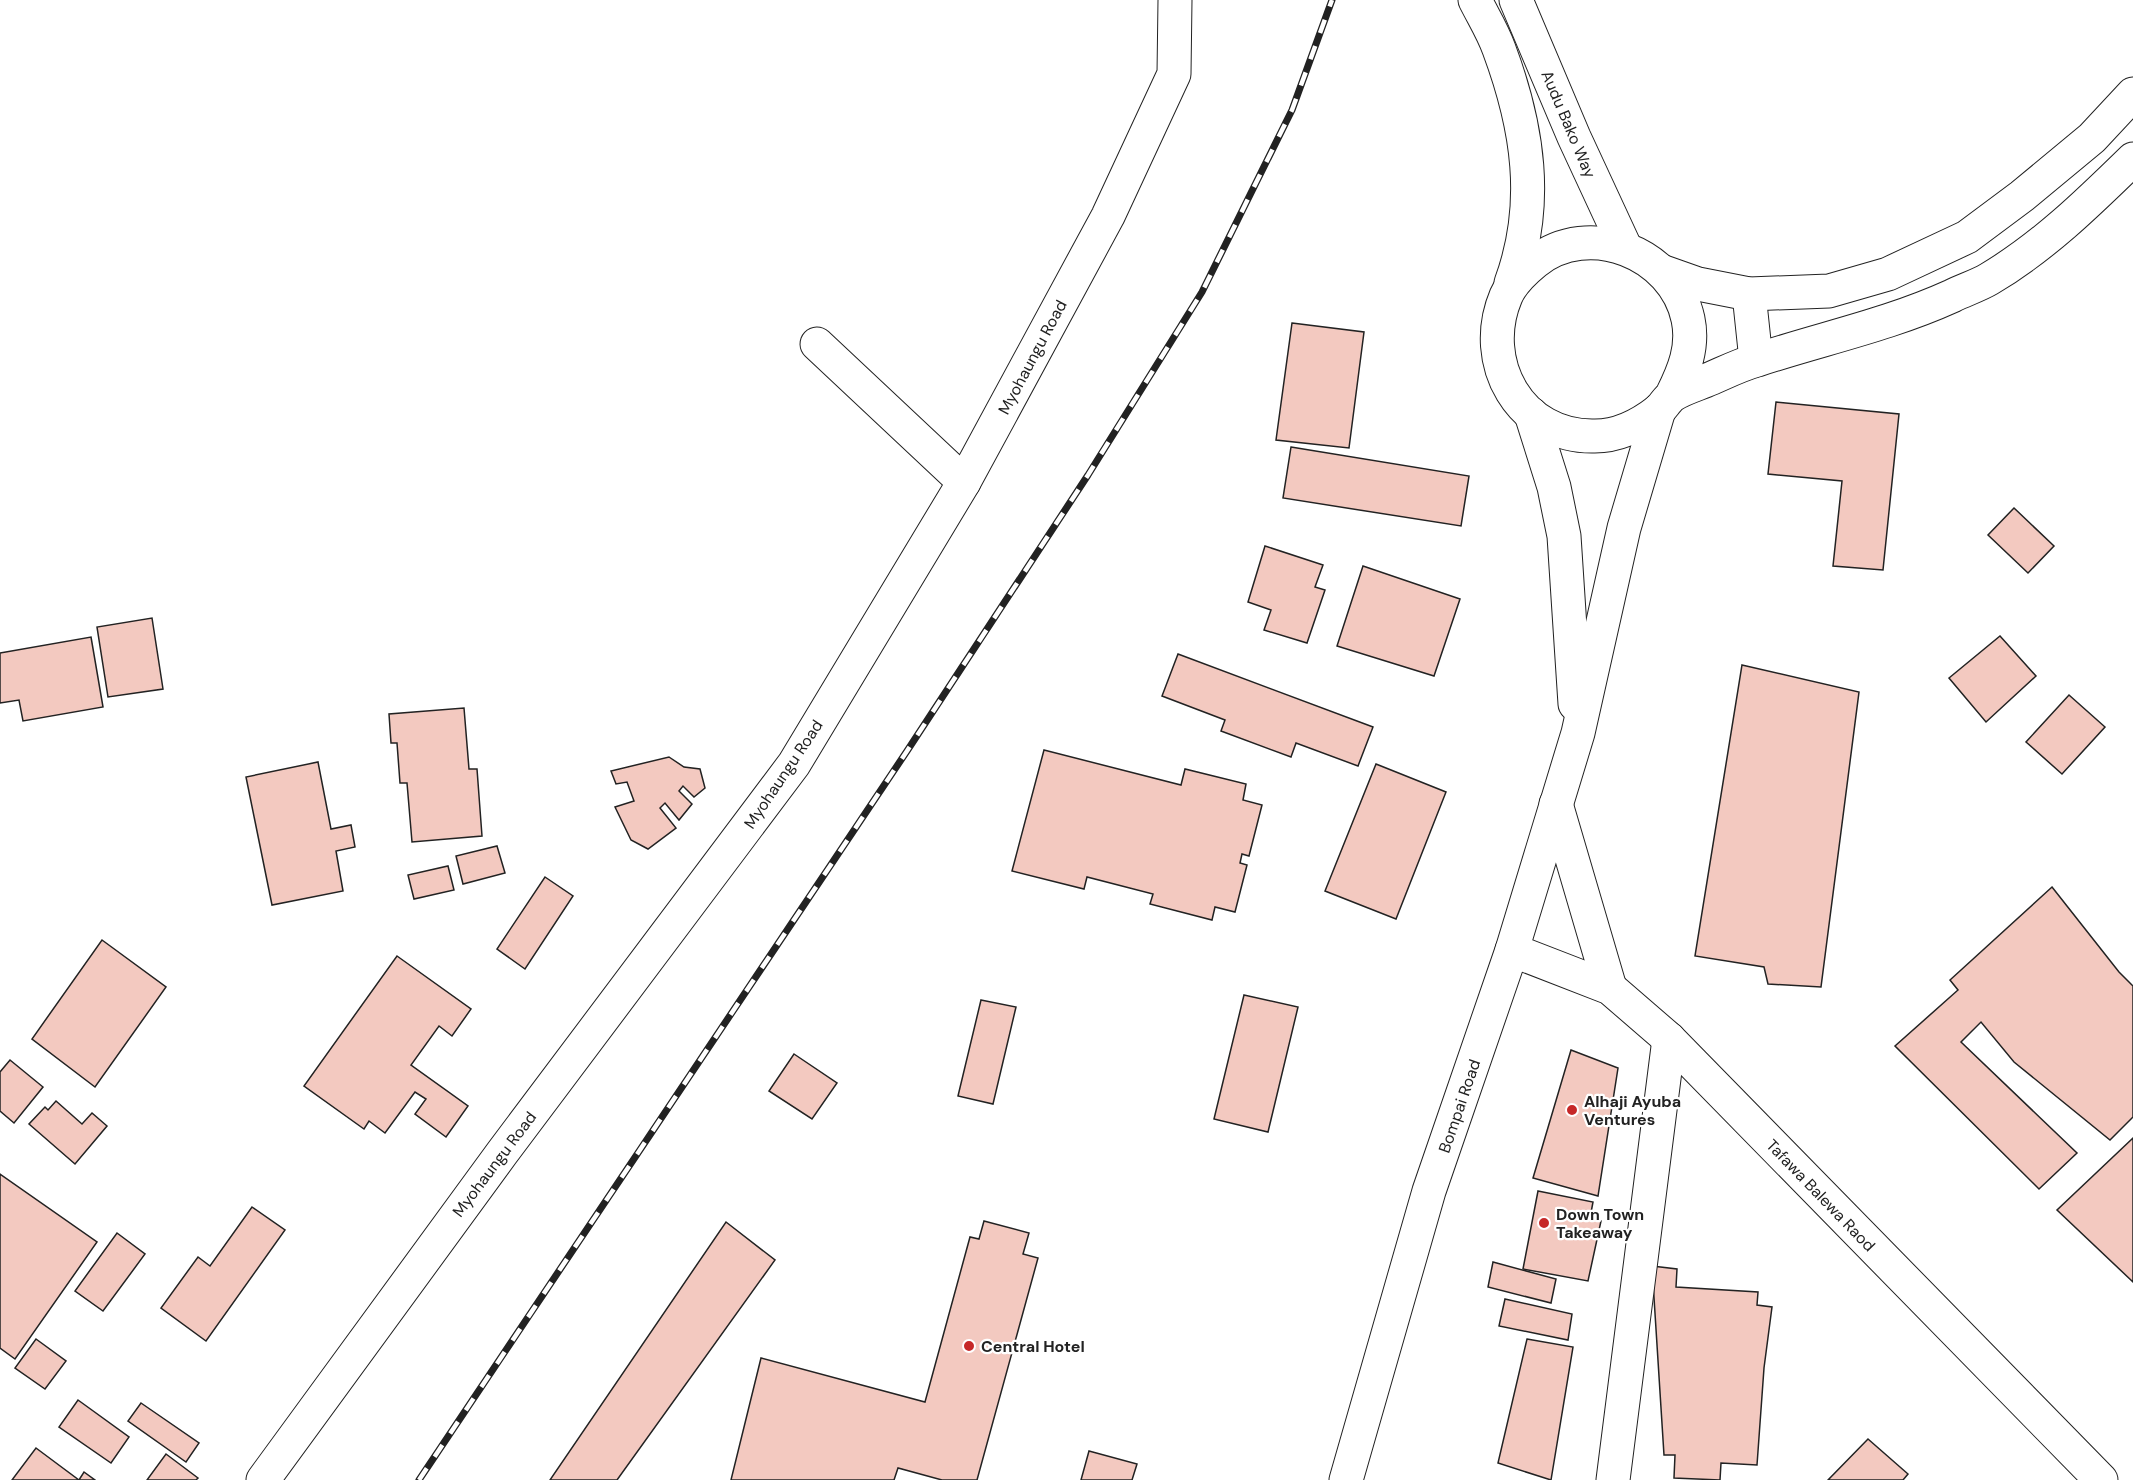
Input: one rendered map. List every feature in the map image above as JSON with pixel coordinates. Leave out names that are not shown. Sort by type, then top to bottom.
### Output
[{"type":"main road","name":"Myohaungu Road","points":[[263,1480],[495,1162],[794,764],[964,482],[1108,216],[1174,75],[1175,0]]},
{"type":"main road","points":[[1474,0],[1499,47],[1518,110],[1528,169],[1527,222],[1521,255],[1497,326],[1497,359],[1509,390],[1531,414],[1561,432],[1596,436],[1630,429],[1666,403],[1756,360],[1913,313],[1987,280],[2022,257],[2079,213],[2133,159]]},
{"type":"main road","name":"Audu Bako Way","points":[[1516,0],[1582,157],[1625,247]]},
{"type":"main road","points":[[1507,294],[1523,272],[1545,254],[1571,245],[1598,242],[1625,247],[1664,273],[1698,284],[1749,294],[1828,291],[1888,274],[1967,237],[2022,196],[2092,138],[2133,94]]},
{"type":"main road","points":[[1664,273],[1679,294],[1688,319],[1690,346],[1684,372],[1666,403]]},
{"type":"main road","points":[[1749,294],[1756,360]]},
{"type":"main road","points":[[817,344],[964,482]]},
{"type":"main road","name":"Bompai Road","points":[[1346,1480],[1430,1191],[1512,950],[1578,733],[1624,528],[1666,403]]},
{"type":"main road","points":[[1531,414],[1554,487],[1564,536],[1578,733]]},
{"type":"main road","points":[[1556,804],[1610,988]]},
{"type":"main road","name":"Tafawa Balewa Raod","points":[[1512,950],[1610,988],[1669,1040],[2101,1480]]},
{"type":"main road","points":[[1613,1480],[1669,1040]]},
{"type":"building","points":[[1292,323],[1364,332],[1349,448],[1276,440]]},
{"type":"building","points":[[1776,402],[1899,414],[1883,570],[1833,566],[1842,481],[1768,474]]},
{"type":"building","points":[[1291,447],[1469,476],[1461,526],[1283,498]]},
{"type":"building","points":[[2014,508],[2054,546],[2028,573],[1988,535]]},
{"type":"building","points":[[1265,546],[1323,565],[1315,587],[1325,590],[1307,643],[1264,630],[1271,610],[1248,602]]},
{"type":"building","points":[[1363,566],[1460,599],[1434,676],[1337,646]]},
{"type":"building","points":[[152,618],[163,689],[108,697],[97,627]]},
{"type":"building","points":[[2000,636],[2036,676],[1986,722],[1949,678]]},
{"type":"building","points":[[91,637],[103,707],[23,721],[19,700],[0,703],[0,653]]},
{"type":"building","points":[[1178,654],[1373,727],[1358,766],[1296,743],[1291,757],[1221,731],[1225,720],[1162,696]]},
{"type":"building","points":[[1742,665],[1859,692],[1821,987],[1768,984],[1764,967],[1695,956]]},
{"type":"building","points":[[2069,695],[2105,727],[2062,774],[2026,742]]},
{"type":"building","points":[[464,708],[469,769],[477,769],[482,836],[412,842],[407,783],[400,783],[397,743],[391,743],[389,714]]},
{"type":"building","points":[[1044,750],[1181,785],[1185,769],[1246,784],[1243,800],[1262,805],[1249,856],[1242,854],[1240,863],[1247,865],[1235,912],[1215,907],[1212,920],[1150,904],[1153,894],[1087,877],[1084,889],[1012,871]]},
{"type":"building","points":[[669,757],[684,767],[700,769],[705,788],[694,797],[683,786],[679,791],[692,804],[679,820],[665,803],[660,808],[676,828],[648,849],[631,840],[615,807],[634,801],[627,782],[616,784],[611,771]]},
{"type":"building","points":[[318,762],[331,829],[351,825],[355,847],[336,851],[343,891],[272,905],[246,777]]},
{"type":"building","points":[[1376,764],[1446,792],[1396,919],[1325,891]]},
{"type":"building","points":[[497,846],[505,873],[463,884],[456,856]]},
{"type":"building","points":[[448,866],[454,890],[414,899],[408,875]]},
{"type":"building","points":[[545,877],[573,896],[525,969],[497,949]]},
{"type":"building","points":[[2052,887],[2119,972],[2133,986],[2133,1117],[2110,1140],[2014,1062],[1981,1022],[1961,1042],[2077,1153],[2039,1189],[1895,1046],[1958,990],[1950,980]]},
{"type":"building","points":[[102,940],[166,987],[95,1087],[32,1039]]},
{"type":"building","points":[[397,956],[471,1009],[452,1036],[439,1026],[411,1065],[468,1106],[446,1137],[415,1114],[426,1099],[415,1092],[385,1133],[369,1121],[364,1129],[304,1086]]},
{"type":"building","points":[[1244,995],[1298,1007],[1268,1132],[1214,1119]]},
{"type":"building","points":[[981,1000],[1016,1007],[993,1104],[958,1096]]},
{"type":"building","points":[[1571,1050],[1618,1068],[1598,1196],[1533,1178]]},
{"type":"building","points":[[794,1054],[837,1083],[812,1119],[769,1091]]},
{"type":"building","points":[[10,1060],[43,1087],[14,1123],[0,1111],[0,1072]]},
{"type":"building","points":[[56,1101],[82,1124],[92,1113],[107,1126],[75,1164],[29,1124],[45,1107],[48,1110]]},
{"type":"building","points":[[2133,1138],[2133,1282],[2057,1210]]},
{"type":"building","points":[[0,1174],[97,1242],[15,1359],[0,1348]]},
{"type":"building","points":[[1538,1191],[1593,1202],[1590,1218],[1601,1221],[1588,1281],[1523,1269]]},
{"type":"building","points":[[252,1207],[285,1230],[206,1341],[161,1308],[198,1257],[210,1266]]},
{"type":"building","points":[[984,1221],[1029,1233],[1023,1254],[1038,1258],[977,1480],[942,1480],[898,1468],[894,1480],[731,1480],[761,1358],[925,1402],[970,1237],[979,1239]]},
{"type":"building","points":[[726,1222],[775,1260],[617,1480],[550,1480]]},
{"type":"building","points":[[117,1233],[145,1254],[103,1311],[75,1291]]},
{"type":"building","points":[[1493,1262],[1556,1279],[1551,1303],[1488,1287]]},
{"type":"building","points":[[1652,1266],[1677,1269],[1676,1287],[1758,1292],[1757,1305],[1772,1307],[1764,1368],[1757,1465],[1721,1463],[1720,1480],[1674,1478],[1675,1455],[1664,1455]]},
{"type":"building","points":[[1505,1299],[1572,1314],[1568,1340],[1499,1326]]},
{"type":"building","points":[[36,1339],[66,1361],[45,1389],[15,1368]]},
{"type":"building","points":[[1527,1339],[1573,1347],[1551,1480],[1498,1463]]},
{"type":"building","points":[[78,1400],[129,1437],[111,1463],[59,1427]]},
{"type":"building","points":[[141,1403],[199,1443],[186,1462],[128,1421]]},
{"type":"building","points":[[1868,1439],[1908,1474],[1903,1480],[1828,1480]]},
{"type":"building","points":[[36,1448],[79,1480],[12,1480]]},
{"type":"building","points":[[1089,1451],[1137,1464],[1132,1480],[1081,1480]]},
{"type":"building","points":[[166,1454],[198,1478],[196,1480],[147,1480]]},
{"type":"building","points":[[84,1472],[95,1480],[79,1480]]},
{"type":"railway","points":[[419,1480],[907,751],[1088,475],[1202,292],[1292,110],[1332,0]]},
{"type":"place","name":"Alhaji Ayuba Ventures","points":[[1572,1110]]},
{"type":"place","name":"Down Town Takeaway","points":[[1544,1223]]},
{"type":"place","name":"Central Hotel","points":[[969,1346]]}]
